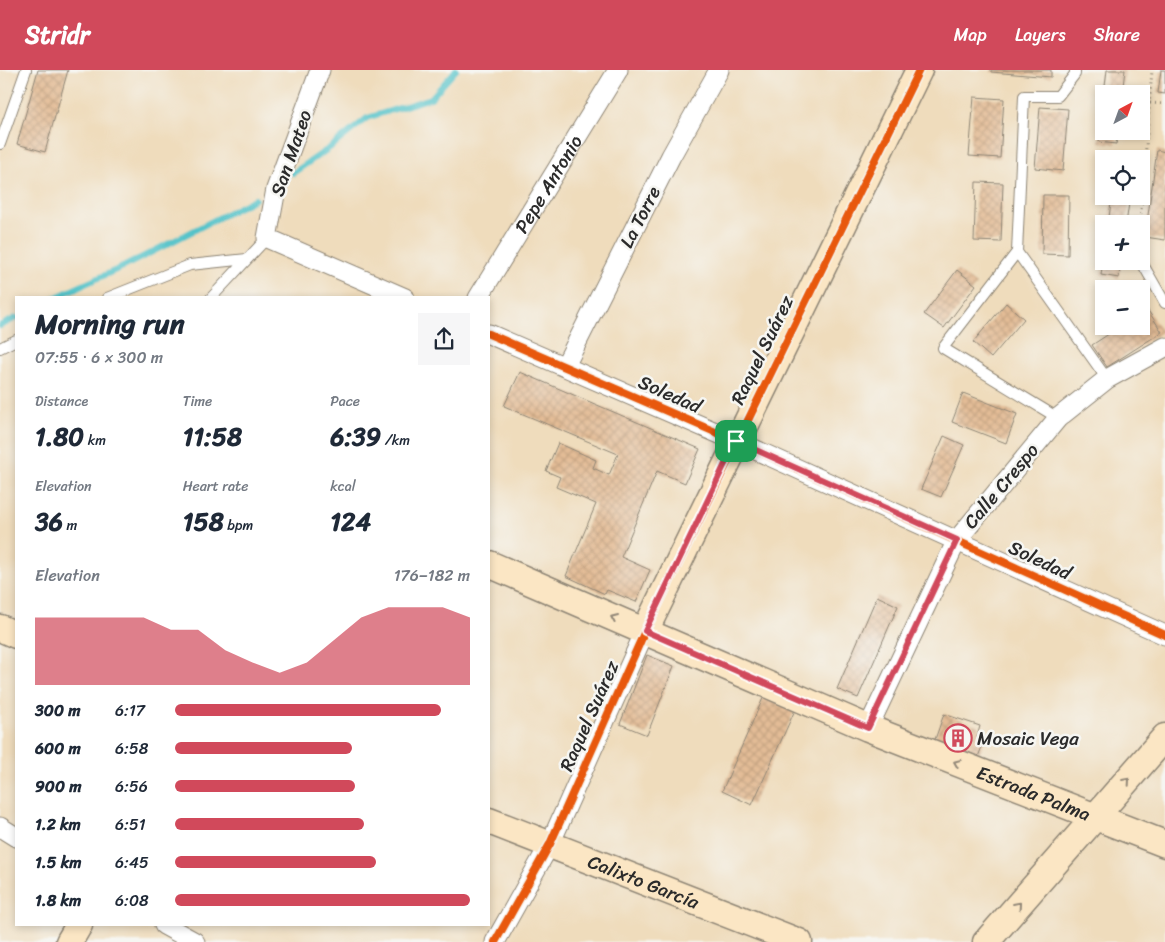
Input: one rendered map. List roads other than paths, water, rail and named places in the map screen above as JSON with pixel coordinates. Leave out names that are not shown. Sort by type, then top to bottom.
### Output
[{"type":"main road","name":"Raquel Suárez","points":[[645,631],[736,441],[919,70]]},
{"type":"main road","name":"Estrada Palma","points":[[490,564],[868,728],[1165,844]]},
{"type":"main road","points":[[0,628],[15,635]]},
{"type":"main road","points":[[986,942],[1165,737]]},
{"type":"main road","name":"Calixto García","points":[[490,821],[799,942]]},
{"type":"main road","points":[[69,942],[78,926]]},
{"type":"street","name":"San Mateo","points":[[267,238],[276,189],[320,70]]},
{"type":"street","name":"Pepe Antonio","points":[[479,296],[618,70]]},
{"type":"street","name":"La Torre","points":[[565,366],[671,156],[719,70]]},
{"type":"street","points":[[267,238],[400,296]]},
{"type":"street","name":"Soledad","points":[[490,334],[736,441],[1165,635]]},
{"type":"street","name":"Calle Crespo","points":[[868,728],[957,540],[1058,418],[1107,379],[1165,347]]},
{"type":"street","name":"Raquel Suárez","points":[[495,942],[550,844],[645,631]]},
{"type":"street","points":[[0,826],[15,836]]},
{"type":"street","points":[[166,926],[195,942]]},
{"type":"lane","points":[[0,144],[26,70]]},
{"type":"lane","points":[[1058,418],[943,348],[1017,252],[1024,96],[1058,96],[1076,70]]},
{"type":"lane","points":[[213,296],[267,238]]},
{"type":"lane","points":[[1017,252],[1107,379]]},
{"type":"lane","points":[[112,296],[190,265],[247,259]]},
{"type":"lane","points":[[1146,270],[1165,303]]},
{"type":"lane","points":[[0,348],[15,340]]},
{"type":"waterway","points":[[293,173],[331,147],[367,118],[431,98],[456,70]]},
{"type":"waterway","points":[[58,296],[125,266],[255,199]]},
{"type":"waterway","points":[[0,326],[15,318]]},
{"type":"place","name":"Mosaic Vega","points":[[958,738]]}]
